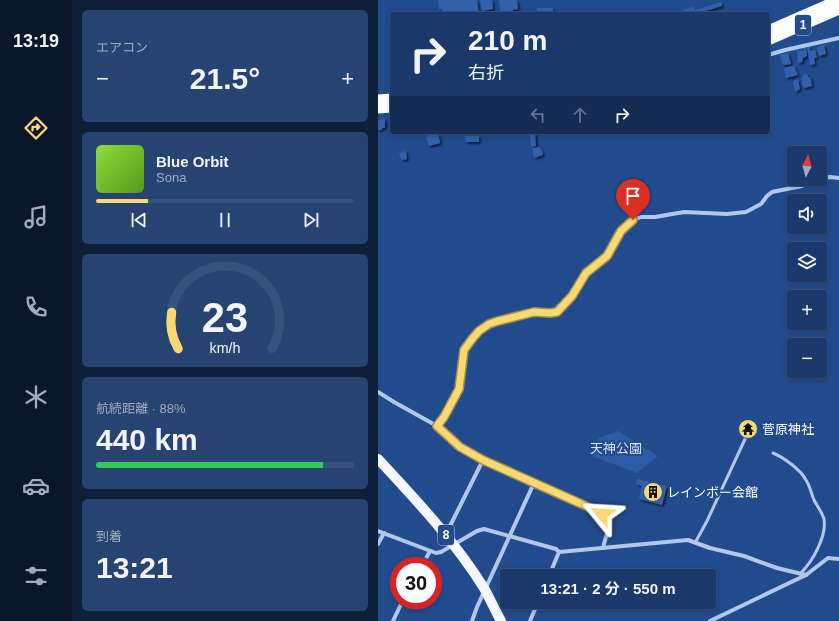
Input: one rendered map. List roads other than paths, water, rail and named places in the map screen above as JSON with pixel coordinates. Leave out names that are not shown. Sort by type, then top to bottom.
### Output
[{"type":"highway","name":"1","points":[[770,30],[839,0]]},
{"type":"highway","name":"1","points":[[770,39],[839,9]]},
{"type":"main road","name":"8","points":[[378,459],[454,544],[485,590],[501,621]]},
{"type":"street","points":[[770,55],[790,49],[839,38]]},
{"type":"street","points":[[827,177],[839,178]]},
{"type":"street","points":[[437,426],[444,417],[459,389],[464,350],[479,331],[489,324],[534,312],[557,312],[572,296],[586,273],[607,256],[621,231],[633,220],[641,217],[684,212],[727,214],[746,212],[761,204],[772,192],[802,186]]},
{"type":"street","points":[[378,392],[437,426],[460,447],[483,460],[602,514],[608,520],[608,526],[602,548]]},
{"type":"street","points":[[446,534],[483,460]]},
{"type":"street","points":[[472,621],[534,483]]},
{"type":"street","points":[[378,531],[436,553],[481,529],[556,549],[559,552],[688,540],[710,548],[744,556],[777,568],[806,575]]},
{"type":"street","points":[[378,544],[384,533]]},
{"type":"street","points":[[427,557],[430,551]]},
{"type":"street","points":[[552,569],[559,552]]},
{"type":"street","points":[[710,621],[806,575],[828,558],[839,559]]},
{"type":"street","points":[[393,621],[399,609]]},
{"type":"street","points":[[530,621],[535,609]]},
{"type":"lane","points":[[695,543],[708,521],[746,436]]},
{"type":"lane","points":[[773,453],[786,461],[806,478],[814,500],[823,515],[824,521],[822,537],[813,559],[800,574]]},
{"type":"place","name":"菅原神社","points":[[748,429]]},
{"type":"place","name":"レインボー会館","points":[[653,492]]},
{"type":"park label","name":"天神公園","points":[[616,448]]}]
